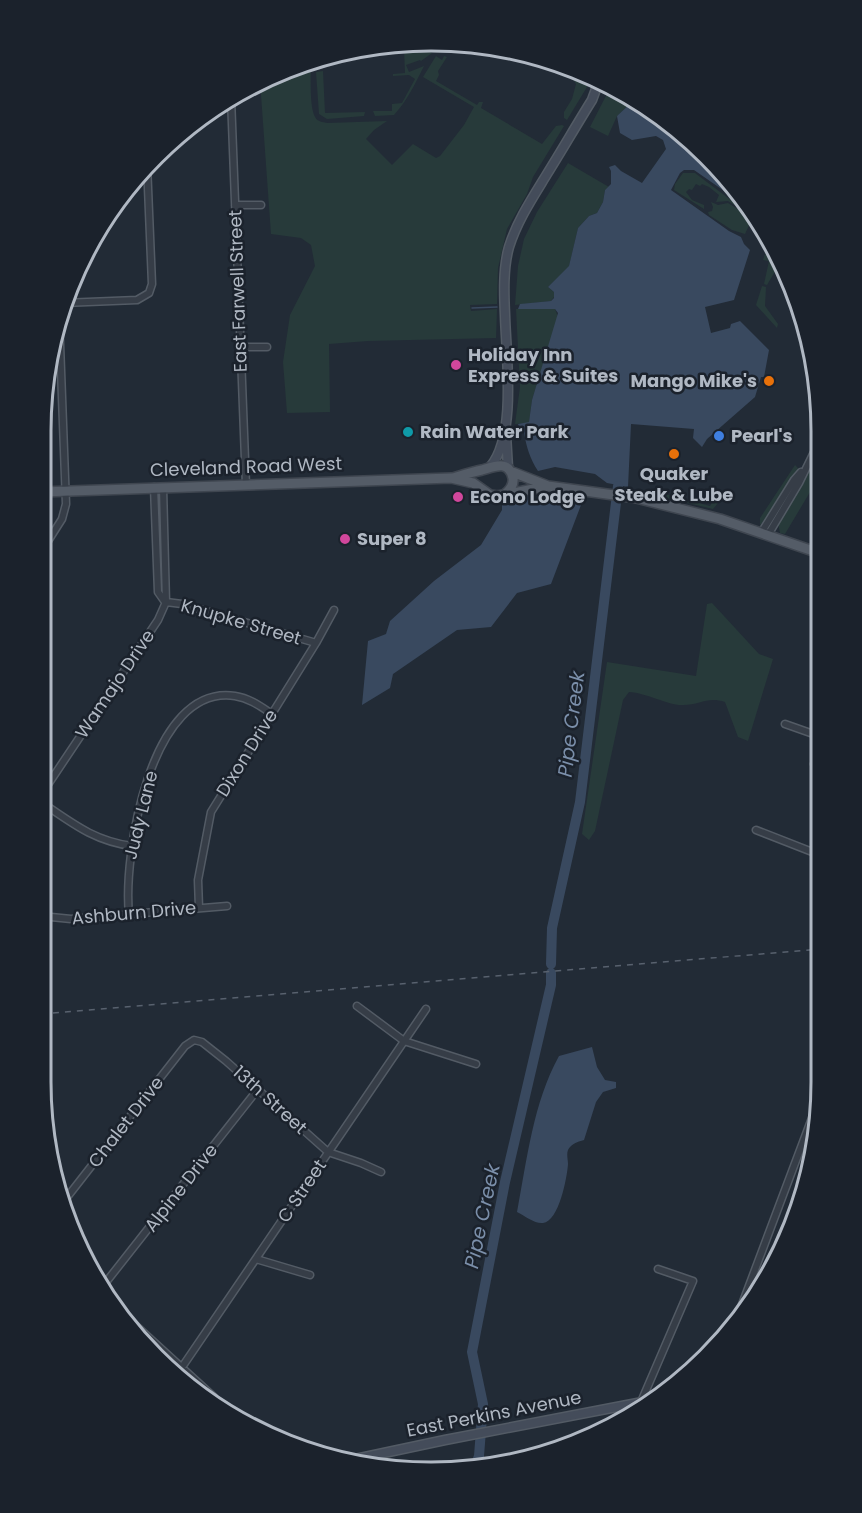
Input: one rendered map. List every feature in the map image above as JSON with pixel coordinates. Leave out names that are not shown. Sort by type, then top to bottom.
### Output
[{"type":"main road","points":[[505,494],[512,486],[513,478],[509,470],[505,431],[507,358],[505,314],[509,248],[524,213],[592,100],[596,89]]},
{"type":"main road","points":[[505,431],[499,454],[482,479],[485,490],[494,496],[548,486]]},
{"type":"main road","points":[[488,468],[501,465],[548,486],[636,498],[720,519],[811,550]]},
{"type":"main road","name":"Cleveland Road West","points":[[451,478],[488,468]]},
{"type":"main road","name":"Cleveland Road West","points":[[51,491],[451,478],[473,483],[485,490]]},
{"type":"main road","name":"East Perkins Avenue","points":[[367,1457],[634,1403]]},
{"type":"street","name":"East Farwell Street","points":[[231,108],[246,485]]},
{"type":"street","points":[[74,303],[134,300],[147,296],[152,285],[148,177]]},
{"type":"street","points":[[235,205],[261,204]]},
{"type":"street","points":[[240,347],[267,347]]},
{"type":"street","points":[[51,536],[64,515],[66,490],[60,348]]},
{"type":"street","points":[[764,534],[799,483],[811,458]]},
{"type":"street","points":[[158,487],[166,602]]},
{"type":"street","name":"Knupke Street","points":[[166,602],[182,604],[316,644]]},
{"type":"street","name":"Wamajo Drive","points":[[51,780],[158,620],[166,602]]},
{"type":"street","name":"Dixon Drive","points":[[199,908],[198,880],[210,815],[316,644],[334,610]]},
{"type":"street","name":"Judy Lane","points":[[129,914],[127,875],[142,799],[150,770],[169,734],[188,710],[202,701],[230,696],[250,701],[272,714]]},
{"type":"street","points":[[785,724],[811,733]]},
{"type":"street","points":[[51,808],[95,837],[114,844],[132,846]]},
{"type":"street","points":[[756,831],[811,852]]},
{"type":"street","name":"Ashburn Drive","points":[[51,917],[70,919],[227,906]]},
{"type":"street","points":[[357,1006],[404,1041],[476,1064]]},
{"type":"street","name":"C Street","points":[[181,1369],[426,1009]]},
{"type":"street","name":"13th Street","points":[[192,1041],[204,1044],[328,1152],[361,1162],[381,1172]]},
{"type":"street","name":"Chalet Drive","points":[[68,1195],[186,1044],[192,1041]]},
{"type":"street","name":"Alpine Drive","points":[[107,1281],[258,1089]]},
{"type":"street","points":[[746,1295],[808,1128]]},
{"type":"street","points":[[256,1259],[310,1275]]},
{"type":"street","points":[[647,1395],[693,1281],[658,1269]]},
{"type":"shaded area","points":[[404,52],[432,53],[421,61],[406,65],[409,72],[424,66],[407,98],[394,115],[375,116],[373,111],[392,111],[392,104],[402,103],[415,79],[409,75],[393,76],[393,74],[405,73]]},
{"type":"shaded area","points":[[436,56],[442,60],[444,56],[447,57],[438,71],[436,81],[477,105],[483,102],[481,108],[542,144],[556,126],[564,126],[533,177],[527,194],[507,229],[498,268],[497,304],[470,305],[471,311],[497,309],[496,338],[329,344],[330,412],[287,413],[283,362],[290,315],[315,266],[311,245],[301,238],[271,234],[261,91],[311,70],[311,98],[316,119],[328,123],[387,121],[366,139],[392,165],[413,144],[436,158],[440,156],[464,125],[474,107],[423,77]]},
{"type":"shaded area","points":[[323,71],[325,113],[365,112],[364,116],[327,119],[319,114],[316,72]]},
{"type":"shaded area","points":[[572,79],[588,85],[567,120],[564,118],[564,112],[572,99],[576,84]]},
{"type":"shaded area","points":[[607,94],[628,106],[617,116],[608,136],[590,127]]},
{"type":"shaded area","points":[[568,163],[609,187],[605,190],[603,202],[597,213],[589,216],[578,228],[569,267],[548,287],[554,292],[551,301],[515,305],[518,266],[524,239],[537,212]]},
{"type":"shaded area","points":[[683,173],[695,173],[737,207],[728,201],[716,202],[719,195],[709,187],[696,184],[692,190],[689,189],[686,192],[692,200],[704,205],[704,209],[674,190],[675,184]]},
{"type":"shaded area","points":[[711,202],[718,205],[728,203],[740,210],[750,224],[745,234],[732,230],[709,215],[708,212],[712,211]]},
{"type":"shaded area","points":[[765,254],[775,271],[767,285],[764,284],[769,261],[763,260]]},
{"type":"shaded area","points":[[762,286],[766,287],[765,306],[778,324],[777,328],[756,305]]},
{"type":"shaded area","points":[[516,309],[555,309],[558,317],[532,400],[529,423],[515,424],[520,387]]},
{"type":"shaded area","points":[[795,465],[798,468],[797,472],[760,525],[760,518]]},
{"type":"shaded area","points":[[811,467],[811,490],[785,534],[780,533],[778,523]]},
{"type":"shaded area","points":[[654,491],[710,506],[714,499],[719,502],[713,509],[654,495]]},
{"type":"shaded area","points":[[712,603],[759,654],[773,659],[748,741],[738,737],[725,702],[709,700],[678,705],[629,692],[623,700],[595,831],[589,840],[582,834],[607,662],[696,676],[707,604]]},
{"type":"water","points":[[628,106],[642,115],[682,145],[726,192],[694,170],[684,170],[680,173],[671,190],[741,237],[750,250],[734,300],[705,307],[711,333],[730,328],[731,324],[740,321],[769,350],[764,377],[761,377],[755,397],[707,439],[702,447],[693,438],[694,429],[631,424],[628,487],[607,483],[595,474],[555,467],[538,471],[529,452],[524,432],[520,430],[518,424],[529,422],[532,400],[558,313],[555,309],[518,309],[520,304],[551,301],[554,298],[554,292],[548,287],[569,266],[578,228],[589,216],[597,213],[603,202],[605,190],[611,184],[609,167],[615,165],[642,183],[666,149],[663,140],[656,136],[632,140],[620,133],[617,116]]},
{"type":"water","points":[[522,493],[581,505],[551,584],[517,593],[491,627],[457,630],[393,674],[390,688],[362,705],[368,641],[386,634],[390,621],[434,581],[481,545],[502,510],[502,500]]},
{"type":"water","points":[[592,1047],[597,1067],[605,1080],[616,1082],[616,1088],[603,1092],[596,1102],[584,1140],[574,1144],[568,1150],[564,1188],[554,1215],[543,1223],[537,1222],[517,1212],[537,1112],[559,1056]]},
{"type":"waterway","points":[[472,308],[497,307]]},
{"type":"waterway","name":"Pipe Creek","points":[[551,964],[552,928],[580,802],[618,486]]},
{"type":"waterway","name":"Pipe Creek","points":[[478,1459],[483,1404],[472,1352],[505,1182],[551,985],[551,973]]},
{"type":"railway","points":[[51,1013],[811,950]]},
{"type":"place","name":"Holiday Inn Express & Suites","points":[[456,365]]},
{"type":"place","name":"Mango Mike's","points":[[769,381]]},
{"type":"place","name":"Rain Water Park","points":[[408,432]]},
{"type":"place","name":"Pearl's","points":[[719,436]]},
{"type":"place","name":"Quaker Steak & Lube","points":[[674,454]]},
{"type":"place","name":"Econo Lodge","points":[[458,497]]},
{"type":"place","name":"Super 8","points":[[345,539]]}]
